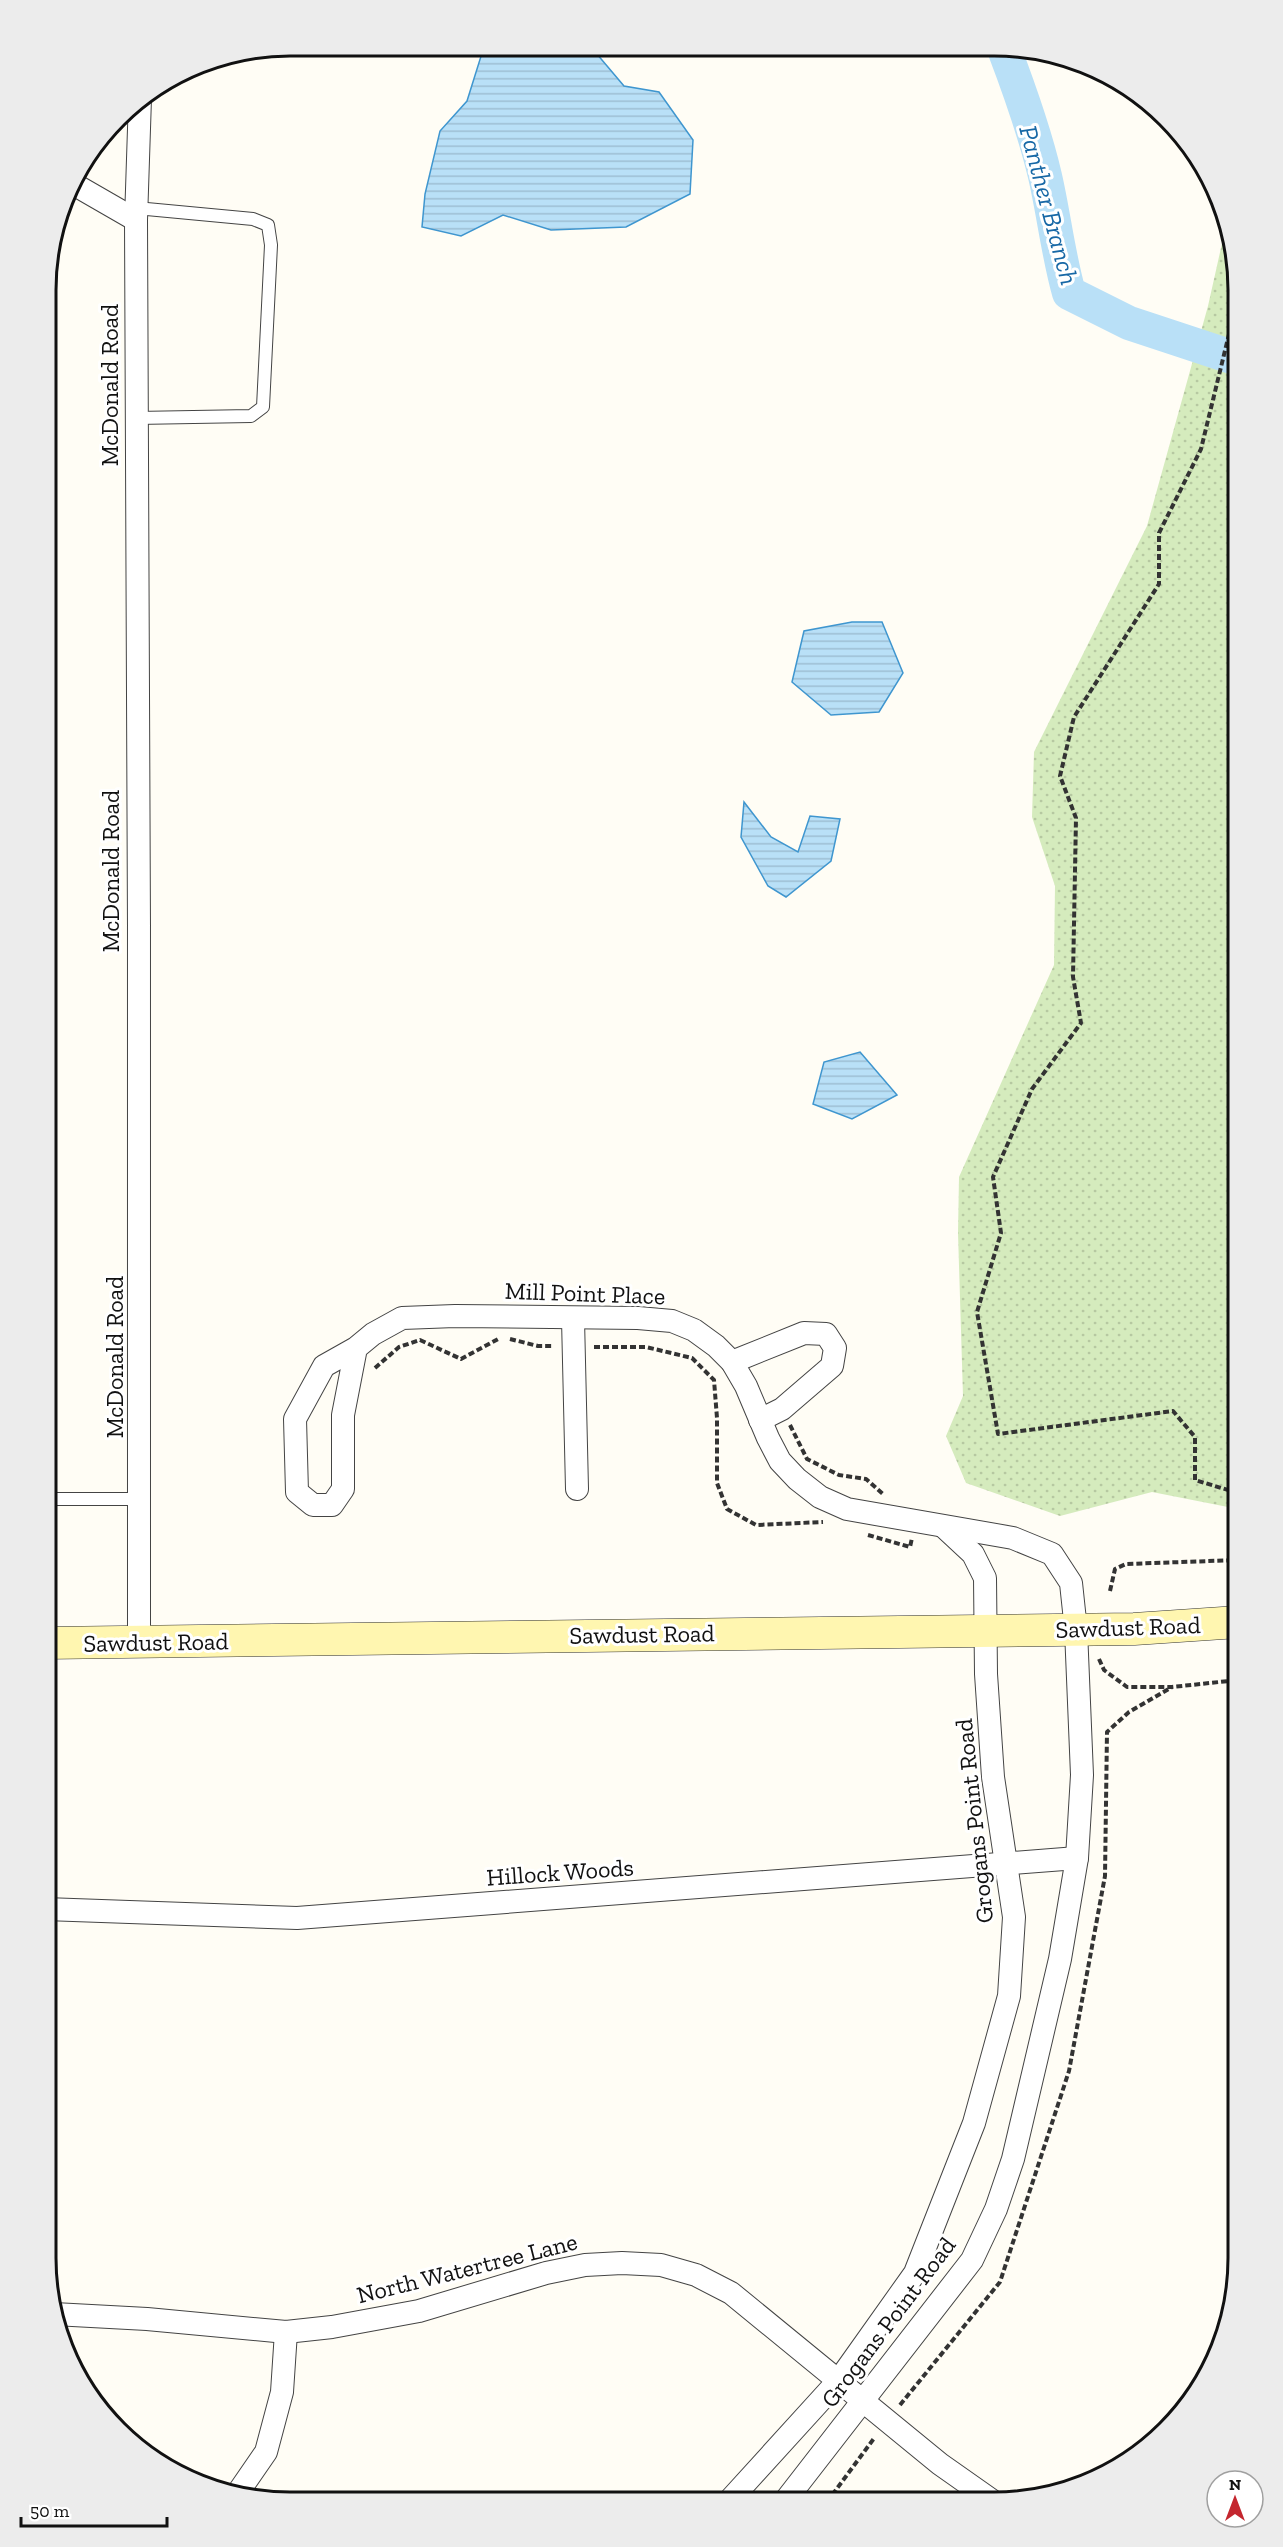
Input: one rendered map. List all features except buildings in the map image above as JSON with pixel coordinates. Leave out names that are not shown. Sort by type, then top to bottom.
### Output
[{"type":"street","name":"McDonald Road","points":[[139,1643],[141,1256],[137,951],[136,214],[140,110]]},
{"type":"street","points":[[80,187],[136,214]]},
{"type":"street","name":"Mill Point Place","points":[[356,1348],[343,1415],[343,1490],[332,1505],[313,1505],[297,1492],[295,1419],[324,1366],[402,1318],[455,1316],[638,1318],[672,1321],[694,1330],[716,1346],[732,1362],[746,1386],[780,1461],[797,1479],[820,1497],[846,1509],[1012,1538],[1052,1554],[1071,1583],[1076,1630]]},
{"type":"street","points":[[573,1319],[577,1489]]},
{"type":"street","points":[[732,1362],[804,1333],[826,1334],[835,1348],[832,1366],[782,1409],[760,1420]]},
{"type":"street","points":[[944,1527],[973,1554],[985,1578],[985,1629]]},
{"type":"street","name":"Sawdust Road","points":[[56,1643],[985,1629],[1076,1630],[1228,1622]]},
{"type":"street","name":"Grogans Point Road","points":[[737,2492],[839,2380],[915,2273],[974,2123],[1009,1996],[1014,1917],[993,1777],[985,1629]]},
{"type":"street","name":"Grogans Point Road","points":[[792,2492],[972,2260],[996,2210],[1029,2096],[1041,2032],[1060,1959],[1077,1858],[1082,1775],[1076,1630]]},
{"type":"street","name":"Hillock Woods","points":[[56,1910],[297,1918],[1077,1858]]},
{"type":"street","name":"North Watertree Lane","points":[[62,2314],[147,2319],[286,2332],[332,2327],[419,2311],[546,2273],[585,2265],[622,2263],[661,2265],[696,2275],[731,2293],[940,2464],[980,2492]]},
{"type":"street","points":[[242,2487],[266,2452],[282,2392],[286,2332]]},
{"type":"lane","points":[[136,214],[254,219],[268,225],[271,246],[263,407],[251,416],[136,418]]},
{"type":"lane","points":[[56,1499],[140,1499]]},
{"type":"path","points":[[1228,339],[1201,449],[1160,533],[1160,584],[1074,717],[1060,777],[1076,818],[1073,977],[1081,1023],[1032,1089],[993,1177],[1001,1233],[977,1312],[999,1434],[1173,1411],[1195,1437],[1195,1480],[1228,1490]]},
{"type":"path","points":[[375,1368],[399,1347],[420,1340],[461,1359],[499,1338],[523,1340],[538,1346],[646,1347],[692,1358],[714,1380],[717,1418],[717,1483],[727,1509],[756,1525],[829,1522]]},
{"type":"path","points":[[782,1409],[807,1459],[839,1475],[866,1479],[884,1495],[893,1497]]},
{"type":"path","points":[[862,1533],[910,1547],[916,1522]]},
{"type":"path","points":[[1110,1591],[1115,1569],[1126,1564],[1228,1560]]},
{"type":"path","points":[[1097,1656],[1104,1670],[1127,1687],[1172,1687],[1228,1681]]},
{"type":"green space","points":[[1222,241],[1228,290],[1228,1507],[1152,1492],[1060,1516],[966,1483],[946,1436],[963,1396],[958,1233],[959,1177],[1054,965],[1055,886],[1032,817],[1034,752],[1147,526],[1208,306]]},
{"type":"water","points":[[481,56],[599,56],[624,86],[659,92],[693,140],[690,194],[626,227],[551,230],[503,215],[461,236],[422,227],[425,194],[440,131],[467,101]]},
{"type":"water","points":[[852,622],[882,622],[903,673],[879,712],[831,715],[792,682],[804,631]]},
{"type":"water","points":[[744,802],[771,837],[798,852],[810,816],[840,819],[831,861],[786,897],[768,886],[741,837]]},
{"type":"water","points":[[860,1052],[897,1095],[852,1119],[813,1104],[824,1062]]},
{"type":"waterway","name":"Panther Branch","points":[[1007,56],[1027,112],[1041,160],[1069,293],[1129,323],[1228,356]]}]
